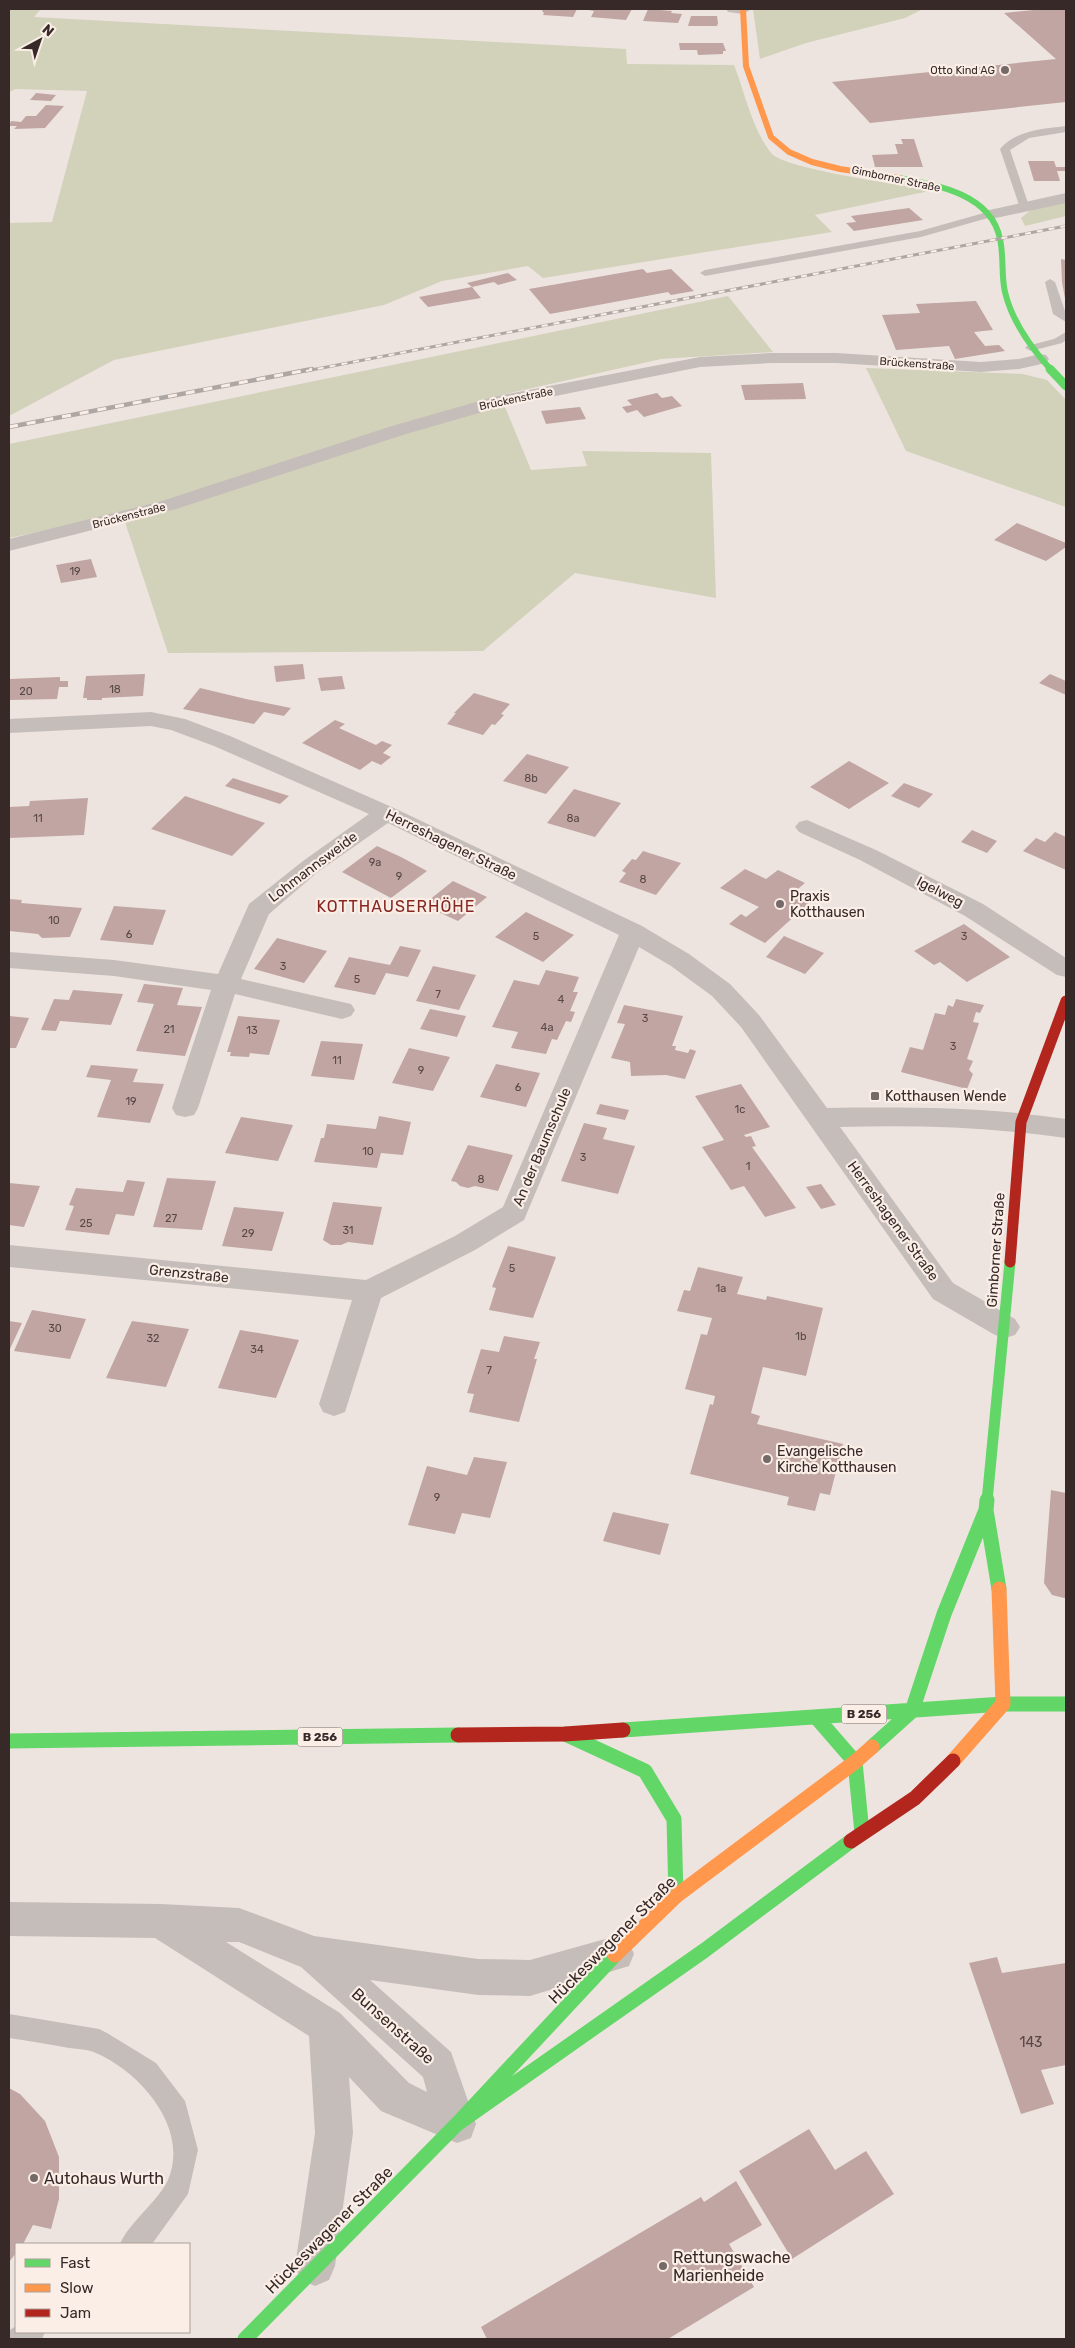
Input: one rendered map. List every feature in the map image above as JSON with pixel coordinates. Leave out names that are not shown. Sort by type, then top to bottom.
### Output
[{"type":"street","name":"Gimborner Straße","points":[[740,9],[746,66],[771,137],[779,146],[802,159],[920,181],[944,188],[980,204],[991,214]]},
{"type":"street","points":[[1066,198],[991,214],[995,220],[1000,238],[1006,297],[1035,354],[1066,386]]},
{"type":"street","name":"Brückenstraße","points":[[9,545],[169,505],[399,430],[497,402],[700,362],[771,358],[836,358],[951,367],[981,367],[1019,364],[1035,354]]},
{"type":"street","name":"Herreshagener Straße","points":[[9,726],[151,719],[178,724],[222,741],[386,813],[633,932],[680,960],[721,990],[750,1021],[943,1291],[1005,1327]]},
{"type":"street","name":"Lohmannsweide","points":[[185,1108],[226,984],[258,910],[311,866],[386,813]]},
{"type":"street","name":"Igelweg","points":[[807,827],[868,855],[974,910],[1066,969]]},
{"type":"street","name":"An der Baumschule","points":[[369,1291],[465,1243],[514,1213],[633,932]]},
{"type":"street","points":[[9,960],[114,968],[226,984],[342,1010]]},
{"type":"street","name":"Gimborner Straße","points":[[912,1711],[944,1614],[986,1510],[1005,1327],[1021,1122],[1066,1001]]},
{"type":"street","points":[[818,1118],[914,1116],[1021,1122],[1066,1128]]},
{"type":"street","name":"Grenzstraße","points":[[9,1256],[369,1291]]},
{"type":"street","points":[[334,1404],[369,1291]]},
{"type":"street","name":"Gimborner Straße","points":[[986,1510],[999,1582],[1003,1704]]},
{"type":"street","name":"B 256","points":[[9,1741],[565,1734],[1003,1704],[1066,1704]]},
{"type":"street","name":"Hückeswagener Straße","points":[[457,2124],[752,1917],[862,1832],[915,1798],[950,1764],[1003,1704]]},
{"type":"street","name":"Hückeswagener Straße","points":[[253,2335],[315,2266],[457,2124],[616,1954],[676,1896],[856,1762],[912,1711]]},
{"type":"street","points":[[816,1716],[856,1762],[862,1832]]},
{"type":"street","points":[[565,1734],[645,1770],[674,1819],[676,1896]]},
{"type":"street","name":"Bunsenstraße","points":[[9,1919],[161,1921],[239,1926],[314,1954],[478,1977],[530,1978],[616,1954]]},
{"type":"street","points":[[161,1921],[327,2026],[395,2097],[457,2124]]},
{"type":"street","name":"Bunsenstraße","points":[[314,1954],[438,2065],[457,2124]]},
{"type":"street","points":[[315,2266],[334,2133],[327,2026]]},
{"type":"lane","points":[[1024,206],[1005,149],[1014,140],[1023,135],[1066,129]]},
{"type":"lane","points":[[705,273],[921,234],[991,214]]},
{"type":"lane","points":[[1050,282],[1059,314],[1066,319]]},
{"type":"lane","points":[[1035,354],[1066,335]]},
{"type":"lane","points":[[9,2026],[99,2041],[147,2072],[176,2110],[186,2150],[179,2185],[142,2236],[134,2243]]},
{"type":"lane","points":[[19,2339],[30,2333]]},
{"type":"green space","points":[[9,9],[41,9],[34,17],[626,49],[627,64],[734,65],[759,133],[771,153],[780,159],[821,171],[934,190],[815,215],[832,232],[543,278],[528,266],[442,281],[384,305],[114,360],[9,416],[9,223],[52,222],[87,91],[16,89],[9,92]]},
{"type":"green space","points":[[753,9],[923,9],[905,18],[806,43],[760,59]]},
{"type":"green space","points":[[1066,201],[1066,216],[1025,226],[1021,218],[1033,208]]},
{"type":"green space","points":[[728,296],[773,352],[661,359],[497,396],[505,407],[531,470],[587,466],[582,451],[711,453],[716,598],[575,573],[483,651],[168,653],[124,514],[9,538],[9,444]]},
{"type":"green space","points":[[866,368],[1023,374],[1047,380],[1066,400],[1066,507],[906,451]]},
{"type":"building","points":[[543,9],[577,9],[573,17],[543,15]]},
{"type":"building","points":[[583,9],[632,9],[626,20],[591,17],[594,11]]},
{"type":"building","points":[[648,9],[672,11],[671,13],[682,14],[678,23],[643,21]]},
{"type":"building","name":"Otto Kind AG","points":[[1066,9],[1066,102],[870,123],[832,82],[1056,59],[1004,13]]},
{"type":"building","points":[[691,16],[717,16],[718,23],[717,26],[688,26]]},
{"type":"building","points":[[679,43],[723,43],[726,51],[723,51],[723,54],[698,55],[697,50],[680,50]]},
{"type":"building","points":[[36,93],[56,95],[51,101],[30,100]]},
{"type":"building","points":[[46,105],[64,106],[45,128],[14,129],[17,126],[9,126],[11,121],[21,122],[26,116],[36,116]]},
{"type":"building","points":[[901,139],[914,139],[923,167],[875,167],[872,155],[898,154],[895,144],[903,144]]},
{"type":"building","points":[[1028,161],[1054,161],[1056,167],[1065,167],[1066,171],[1057,171],[1060,181],[1034,181]]},
{"type":"building","points":[[909,208],[923,220],[854,231],[846,223],[856,222],[851,216]]},
{"type":"building","points":[[1061,259],[1066,260],[1066,304],[1062,282]]},
{"type":"building","points":[[643,269],[647,273],[671,269],[694,291],[671,295],[668,292],[550,314],[529,289]]},
{"type":"building","points":[[508,273],[517,280],[498,285],[494,282],[472,287],[467,283]]},
{"type":"building","points":[[472,287],[481,298],[428,307],[419,297]]},
{"type":"building","points":[[976,301],[993,330],[974,332],[985,346],[999,345],[1005,351],[955,359],[949,346],[896,350],[882,315],[920,313],[916,304]]},
{"type":"building","points":[[803,383],[806,399],[745,400],[741,385]]},
{"type":"building","points":[[657,393],[662,398],[672,396],[682,406],[644,417],[637,410],[627,413],[622,407],[632,405],[627,400]]},
{"type":"building","points":[[580,407],[586,419],[546,424],[541,411]]},
{"type":"building","points":[[1017,523],[1066,543],[1066,547],[1046,561],[994,540]]},
{"type":"building","points":[[91,559],[97,577],[61,583],[56,565]]},
{"type":"building","points":[[303,664],[305,679],[276,682],[274,666]]},
{"type":"building","points":[[145,674],[143,696],[102,698],[102,700],[87,700],[87,698],[83,698],[86,676]]},
{"type":"building","points":[[1050,674],[1066,681],[1066,695],[1039,683]]},
{"type":"building","points":[[342,676],[345,689],[321,691],[318,678]]},
{"type":"building","points":[[60,677],[60,681],[68,681],[68,687],[59,687],[57,699],[9,700],[9,679]]},
{"type":"building","points":[[200,688],[291,708],[284,716],[264,712],[254,724],[183,709]]},
{"type":"building","points":[[474,693],[510,704],[501,714],[504,715],[495,725],[492,724],[483,735],[447,724],[456,713],[454,713]]},
{"type":"building","points":[[335,720],[345,724],[339,728],[376,745],[382,741],[392,745],[383,753],[391,757],[381,765],[372,761],[360,770],[302,743]]},
{"type":"building","points":[[527,754],[569,767],[546,794],[503,781]]},
{"type":"building","points":[[849,761],[889,783],[849,809],[810,787]]},
{"type":"building","points":[[233,778],[289,796],[280,804],[225,786]]},
{"type":"building","points":[[904,783],[933,794],[919,808],[891,796]]},
{"type":"building","points":[[574,789],[621,803],[595,837],[547,823]]},
{"type":"building","points":[[185,796],[265,823],[232,856],[151,829]]},
{"type":"building","points":[[88,798],[84,835],[9,838],[9,807],[29,806],[30,801]]},
{"type":"building","points":[[972,830],[997,841],[987,853],[961,842]]},
{"type":"building","points":[[1055,832],[1066,837],[1066,870],[1023,851],[1036,838],[1045,842]]},
{"type":"building","points":[[377,846],[427,871],[391,898],[342,872]]},
{"type":"building","points":[[643,851],[681,863],[656,895],[619,882],[626,873],[622,871],[632,859],[636,860]]},
{"type":"building","name":"Praxis Kotthausen","points":[[745,869],[766,879],[778,870],[805,883],[793,893],[811,901],[765,943],[729,924],[741,914],[746,917],[759,907],[720,888]]},
{"type":"building","points":[[453,881],[487,897],[458,921],[423,905]]},
{"type":"building","points":[[9,899],[22,900],[21,903],[82,908],[70,937],[42,938],[38,934],[9,931]]},
{"type":"building","points":[[114,906],[166,910],[153,945],[100,940]]},
{"type":"building","points":[[526,912],[574,935],[543,962],[495,937]]},
{"type":"building","points":[[964,924],[1010,957],[967,982],[940,962],[934,965],[914,951]]},
{"type":"building","points":[[784,936],[824,953],[805,974],[766,957]]},
{"type":"building","points":[[277,938],[327,951],[304,983],[254,969]]},
{"type":"building","points":[[400,946],[421,950],[408,977],[386,973],[375,995],[334,987],[349,957],[390,965]]},
{"type":"building","points":[[433,966],[476,975],[459,1010],[416,1001]]},
{"type":"building","points":[[546,970],[579,977],[573,992],[578,992],[570,1011],[575,1012],[571,1022],[566,1021],[557,1040],[552,1039],[546,1054],[511,1048],[518,1032],[492,1027],[514,980],[539,985]]},
{"type":"building","points":[[144,984],[183,988],[177,1005],[202,1007],[185,1056],[136,1051],[154,1004],[137,1002]]},
{"type":"building","points":[[73,990],[123,994],[111,1025],[60,1021],[56,1031],[41,1030],[54,999],[69,1000]]},
{"type":"building","points":[[956,999],[984,1005],[980,1013],[976,1012],[973,1022],[979,1023],[967,1059],[973,1061],[969,1070],[973,1074],[967,1089],[901,1072],[910,1047],[923,1050],[935,1013],[945,1015],[948,1005],[953,1007]]},
{"type":"building","points":[[624,1005],[683,1016],[672,1046],[676,1046],[675,1050],[688,1053],[690,1049],[696,1051],[685,1079],[666,1075],[631,1076],[630,1062],[611,1058],[625,1024],[617,1023]]},
{"type":"building","points":[[430,1009],[466,1016],[457,1037],[420,1029]]},
{"type":"building","points":[[9,1016],[29,1018],[16,1048],[9,1048]]},
{"type":"building","points":[[238,1016],[280,1020],[269,1055],[250,1053],[249,1057],[230,1056],[231,1052],[227,1052]]},
{"type":"building","points":[[321,1041],[363,1044],[354,1080],[311,1076]]},
{"type":"building","points":[[409,1048],[450,1057],[433,1091],[392,1083]]},
{"type":"building","points":[[496,1064],[540,1073],[526,1107],[480,1097]]},
{"type":"building","points":[[91,1065],[138,1069],[133,1082],[164,1084],[150,1123],[97,1117],[111,1080],[86,1077]]},
{"type":"building","points":[[741,1084],[770,1127],[744,1135],[746,1137],[751,1136],[756,1146],[752,1147],[796,1208],[765,1217],[744,1186],[731,1190],[702,1147],[724,1140],[695,1096]]},
{"type":"building","points":[[600,1104],[629,1110],[625,1120],[596,1114]]},
{"type":"building","points":[[379,1116],[411,1122],[403,1155],[381,1153],[377,1168],[314,1162],[321,1138],[324,1138],[327,1124],[376,1129]]},
{"type":"building","points":[[241,1117],[293,1125],[278,1161],[225,1153]]},
{"type":"building","points":[[584,1123],[607,1128],[603,1139],[635,1146],[618,1194],[561,1181]]},
{"type":"building","points":[[468,1145],[513,1155],[498,1191],[475,1186],[468,1188],[451,1181]]},
{"type":"building","points":[[167,1178],[216,1181],[202,1230],[153,1227]]},
{"type":"building","points":[[127,1180],[145,1182],[134,1216],[116,1214],[109,1235],[65,1230],[74,1206],[69,1205],[76,1188],[123,1192]]},
{"type":"building","points":[[9,1183],[40,1186],[24,1227],[9,1225]]},
{"type":"building","points":[[821,1184],[836,1205],[821,1209],[806,1187]]},
{"type":"building","points":[[333,1202],[382,1207],[373,1245],[348,1242],[341,1245],[331,1245],[323,1240]]},
{"type":"building","points":[[234,1207],[284,1212],[272,1251],[222,1246]]},
{"type":"building","points":[[508,1246],[556,1257],[533,1318],[489,1310],[496,1288],[492,1287]]},
{"type":"building","points":[[698,1267],[743,1277],[737,1294],[766,1300],[767,1296],[823,1308],[806,1376],[763,1367],[751,1413],[760,1416],[757,1424],[843,1444],[830,1495],[820,1493],[815,1511],[787,1505],[789,1497],[690,1474],[710,1404],[713,1405],[715,1396],[685,1389],[701,1334],[707,1335],[712,1318],[677,1311],[684,1290],[690,1291]]},
{"type":"building","points":[[32,1310],[86,1319],[70,1359],[14,1351]]},
{"type":"building","points":[[9,1321],[22,1323],[9,1351]]},
{"type":"building","points":[[132,1321],[189,1329],[166,1387],[106,1378]]},
{"type":"building","points":[[240,1330],[299,1340],[276,1398],[218,1388]]},
{"type":"building","points":[[504,1336],[540,1342],[519,1422],[469,1412],[474,1394],[467,1393],[481,1349],[499,1352]]},
{"type":"building","points":[[474,1457],[507,1462],[490,1518],[462,1513],[455,1534],[408,1525],[427,1466],[467,1475]]},
{"type":"building","points":[[1051,1490],[1066,1493],[1066,1598],[1052,1595],[1044,1583]]},
{"type":"building","points":[[613,1512],[669,1524],[660,1555],[603,1541]]},
{"type":"building","points":[[997,1957],[1002,1973],[1066,1963],[1066,2065],[1041,2070],[1054,2104],[1021,2114],[969,1963]]},
{"type":"building","name":"Autohaus Wurth","points":[[9,2088],[20,2094],[45,2121],[59,2157],[59,2199],[51,2229],[33,2225],[24,2243],[15,2243],[15,2254],[9,2262]]},
{"type":"building","points":[[809,2129],[835,2170],[866,2151],[894,2194],[792,2259],[739,2171]]},
{"type":"building","name":"Rettungswache Marienheide","points":[[736,2181],[762,2225],[729,2244],[754,2287],[668,2339],[487,2339],[481,2327],[701,2197],[704,2202]]},
{"type":"railway","points":[[306,371],[1066,226]]},
{"type":"railway","points":[[9,427],[312,369]]},
{"type":"traffic: fast","points":[[899,178],[945,188],[960,194],[986,211],[995,223],[1000,238],[1004,284],[1011,311],[1031,346],[1066,386]]},
{"type":"traffic: fast","points":[[999,1589],[986,1510],[1010,1262]]},
{"type":"traffic: fast","points":[[872,1747],[912,1711],[944,1614],[986,1510]]},
{"type":"traffic: fast","points":[[623,1730],[1003,1704],[1066,1704]]},
{"type":"traffic: fast","points":[[816,1717],[855,1762],[862,1833]]},
{"type":"traffic: fast","points":[[565,1734],[645,1771],[674,1819],[676,1896]]},
{"type":"traffic: fast","points":[[9,1741],[458,1735]]},
{"type":"traffic: fast","points":[[457,2124],[705,1950],[851,1841]]},
{"type":"traffic: fast","points":[[245,2339],[457,2124],[615,1955]]},
{"type":"traffic: slow","points":[[743,9],[746,66],[771,137],[789,152],[812,162],[840,169],[899,178]]},
{"type":"traffic: slow","points":[[953,1761],[1003,1704],[999,1589]]},
{"type":"traffic: slow","points":[[615,1955],[676,1896],[855,1762],[872,1747]]},
{"type":"traffic: jam","points":[[1010,1262],[1021,1122],[1066,1001]]},
{"type":"traffic: jam","points":[[458,1735],[565,1734],[623,1730]]},
{"type":"traffic: jam","points":[[851,1841],[915,1798],[953,1761]]},
{"type":"place","name":"Otto Kind AG","points":[[1005,70]]},
{"type":"place","name":"Praxis Kotthausen","points":[[780,904]]},
{"type":"place","name":"Kotthausen Wende","points":[[875,1096]]},
{"type":"place","name":"Evangelische Kirche Kotthausen","points":[[767,1459]]},
{"type":"place","name":"Autohaus Wurth","points":[[34,2178]]},
{"type":"place","name":"Rettungswache Marienheide","points":[[663,2266]]},
{"type":"district","name":"KOTTHAUSERHÖHE","points":[[396,906]]}]
